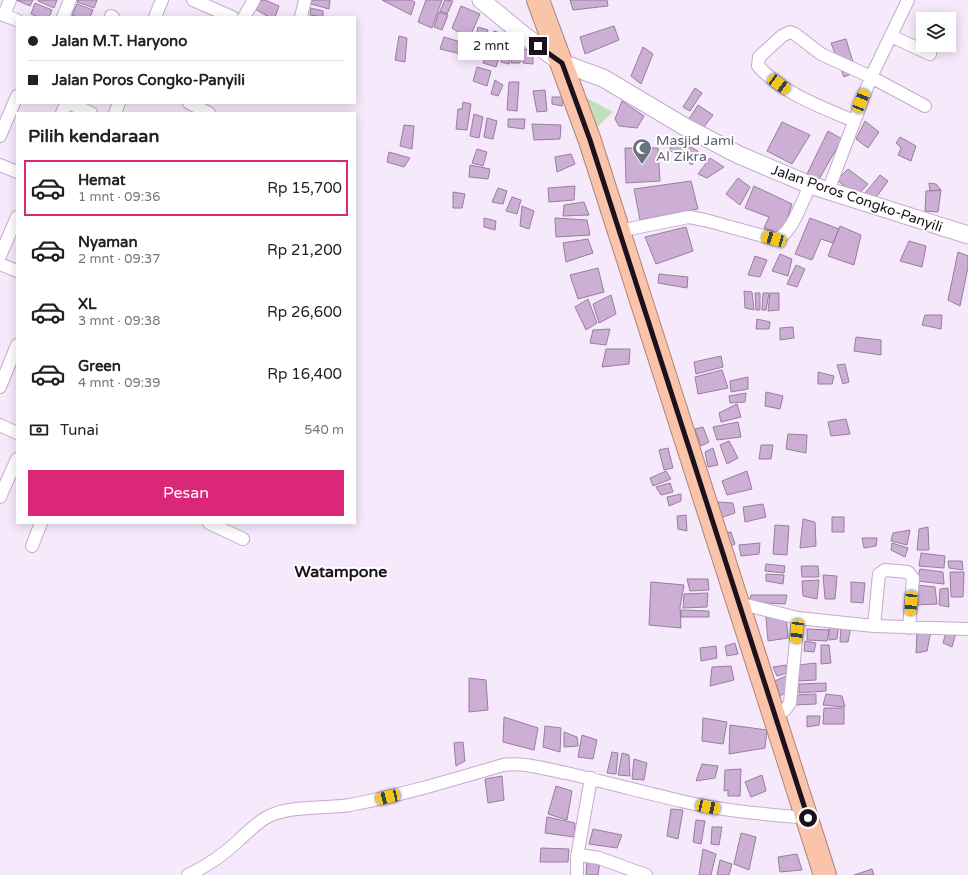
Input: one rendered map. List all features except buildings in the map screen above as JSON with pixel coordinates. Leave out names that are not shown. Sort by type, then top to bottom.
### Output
[{"type":"highway","points":[[538,0],[562,63],[619,231],[825,875]]},
{"type":"main road","name":"Jalan Poros Congko-Panyili","points":[[481,0],[526,37],[562,63],[603,78],[687,128],[739,155],[810,185],[968,235]]},
{"type":"street","points":[[10,0],[2,15],[16,20]]},
{"type":"street","points":[[63,16],[70,0]]},
{"type":"street","points":[[155,16],[162,0]]},
{"type":"street","points":[[193,0],[230,16]]},
{"type":"street","points":[[245,16],[254,0]]},
{"type":"street","points":[[300,16],[305,0]]},
{"type":"street","points":[[828,191],[871,77],[908,0]]},
{"type":"street","points":[[854,121],[786,90],[758,66],[759,57],[782,36],[790,32],[821,54],[871,77],[925,106]]},
{"type":"street","points":[[891,36],[930,54]]},
{"type":"street","points":[[0,136],[16,98]]},
{"type":"street","points":[[70,104],[89,112]]},
{"type":"street","points":[[191,104],[207,112]]},
{"type":"street","points":[[0,165],[16,172]]},
{"type":"street","points":[[619,231],[689,218],[710,221],[774,239],[780,238],[790,228],[810,185]]},
{"type":"street","points":[[0,256],[16,220]]},
{"type":"street","points":[[0,264],[16,271]]},
{"type":"street","points":[[0,387],[16,347]]},
{"type":"street","points":[[0,426],[16,433]]},
{"type":"street","points":[[0,496],[16,461]]},
{"type":"street","points":[[32,546],[41,524]]},
{"type":"street","points":[[211,524],[243,539]]},
{"type":"street","points":[[874,626],[879,574],[885,570],[908,572],[913,578],[909,628]]},
{"type":"street","points":[[738,603],[798,618],[874,626],[968,629]]},
{"type":"street","points":[[774,714],[785,710],[790,703],[798,618]]},
{"type":"street","points":[[188,875],[202,868],[226,852],[258,823],[269,816],[281,813],[366,802],[415,791],[503,765],[514,764],[535,766],[720,810],[808,818]]},
{"type":"street","points":[[578,875],[579,855],[590,778]]},
{"type":"street","points":[[579,855],[599,858],[646,875]]},
{"type":"green space","points":[[579,94],[613,112],[591,133]]},
{"type":"place","name":"Masjid Jami Al Zikra","points":[[642,165]]},
{"type":"district","name":"Watampone","points":[[341,571]]},
{"type":"route","points":[[538,46],[562,63],[590,140],[743,622],[808,818]]}]
